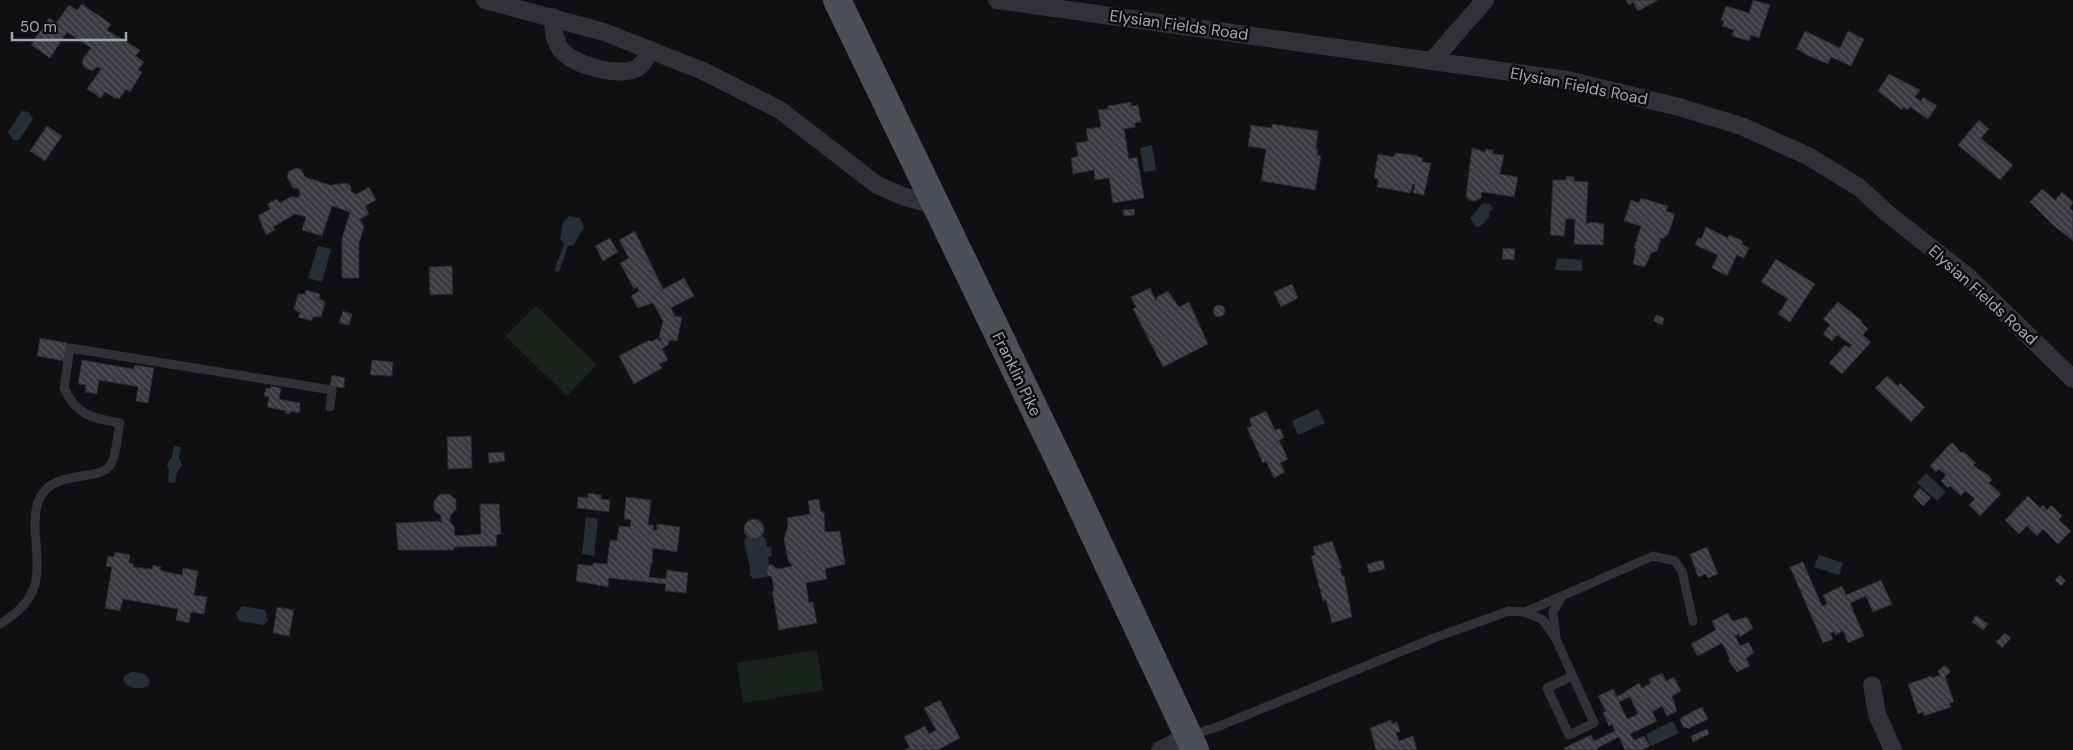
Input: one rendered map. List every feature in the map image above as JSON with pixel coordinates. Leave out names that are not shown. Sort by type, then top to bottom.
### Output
[{"type":"main road","name":"Franklin Pike","points":[[837,0],[1192,743]]},
{"type":"street","points":[[485,0],[604,32],[703,71],[780,110],[877,185],[905,197],[937,206]]},
{"type":"street","name":"Elysian Fields Road","points":[[997,0],[1432,61],[1608,88],[1714,117],[1791,148],[1860,188],[1887,213],[1951,262],[2073,379]]},
{"type":"street","points":[[1432,61],[1485,0]]},
{"type":"street","points":[[553,17],[556,42],[562,52],[575,60],[598,68],[626,72],[638,67],[651,50]]},
{"type":"street","points":[[1872,685],[1876,710],[1893,750]]},
{"type":"street","points":[[1160,750],[1192,743]]},
{"type":"lane","points":[[0,624],[21,610],[35,586],[39,559],[35,511],[41,495],[53,483],[104,470],[112,462],[120,423],[88,417],[66,394],[64,388],[70,348],[332,390],[330,407]]},
{"type":"lane","points":[[1525,612],[1653,556],[1675,561],[1682,571],[1693,621]]},
{"type":"lane","points":[[1556,639],[1553,612],[1562,596]]},
{"type":"lane","points":[[1192,743],[1216,727],[1434,638],[1509,611],[1525,612],[1543,620],[1556,639],[1573,676],[1594,723],[1569,735],[1547,688],[1573,676]]},
{"type":"shaded area","points":[[22,111],[29,112],[33,119],[19,140],[13,140],[8,132]]},
{"type":"shaded area","points":[[1152,145],[1156,170],[1144,172],[1140,148]]},
{"type":"shaded area","points":[[1483,203],[1490,204],[1493,209],[1489,211],[1490,216],[1481,226],[1476,227],[1470,218]]},
{"type":"shaded area","points":[[569,216],[580,218],[584,227],[574,245],[568,246],[559,272],[554,271],[564,244],[560,239],[563,222]]},
{"type":"shaded area","points":[[318,246],[331,249],[322,282],[308,278]]},
{"type":"shaded area","points":[[1557,258],[1582,260],[1582,271],[1555,270]]},
{"type":"shaded area","points":[[536,306],[597,365],[567,396],[506,336]]},
{"type":"shaded area","points":[[1318,409],[1325,423],[1298,435],[1292,421]]},
{"type":"shaded area","points":[[174,446],[181,447],[179,458],[182,465],[177,472],[175,483],[168,482],[169,471],[167,464],[172,457]]},
{"type":"shaded area","points":[[1926,473],[1946,492],[1937,501],[1917,483]]},
{"type":"shaded area","points":[[586,517],[598,519],[594,556],[582,554]]},
{"type":"shaded area","points":[[759,534],[765,538],[767,547],[771,547],[772,556],[768,557],[770,571],[766,577],[753,579],[749,574],[751,573],[744,541],[747,536]]},
{"type":"shaded area","points":[[1819,555],[1843,563],[1839,575],[1814,567]]},
{"type":"shaded area","points":[[242,606],[265,610],[268,621],[263,625],[239,621],[236,613]]},
{"type":"shaded area","points":[[817,650],[823,690],[743,703],[737,663]]},
{"type":"shaded area","points":[[132,672],[146,675],[150,682],[148,686],[137,688],[125,683],[123,680],[124,676]]},
{"type":"shaded area","points":[[1673,721],[1679,733],[1651,746],[1646,734]]},
{"type":"building","points":[[1626,0],[1658,0],[1638,11],[1633,2],[1629,5]]},
{"type":"building","points":[[1753,0],[1770,5],[1759,38],[1751,35],[1749,41],[1732,36],[1734,30],[1722,26],[1724,21],[1721,20],[1726,6],[1749,13]]},
{"type":"building","points":[[82,4],[111,24],[107,30],[140,50],[136,56],[144,62],[138,70],[142,72],[130,92],[126,89],[119,99],[105,92],[101,98],[87,89],[101,69],[97,67],[94,70],[89,70],[84,67],[82,62],[91,48],[67,32],[50,58],[31,45],[49,18],[56,23],[69,5],[77,10]]},
{"type":"building","points":[[1805,31],[1840,48],[1848,31],[1864,39],[1851,66],[1831,57],[1828,64],[1796,49]]},
{"type":"building","points":[[1889,74],[1920,90],[1915,97],[1921,101],[1923,97],[1937,106],[1928,119],[1910,107],[1908,110],[1903,107],[1902,110],[1878,91]]},
{"type":"building","points":[[1131,102],[1131,106],[1138,105],[1141,122],[1135,123],[1135,127],[1124,129],[1129,159],[1137,157],[1144,198],[1113,203],[1109,178],[1095,180],[1094,170],[1073,174],[1071,158],[1078,156],[1076,143],[1088,141],[1086,129],[1101,127],[1098,110],[1108,109],[1108,106]]},
{"type":"building","points":[[1979,120],[1989,129],[1981,138],[2013,165],[2000,180],[1958,145]]},
{"type":"building","points":[[1272,124],[1318,131],[1316,149],[1318,149],[1317,155],[1321,156],[1315,190],[1261,181],[1266,149],[1248,146],[1251,125],[1272,128]]},
{"type":"building","points":[[47,126],[62,136],[45,161],[30,151]]},
{"type":"building","points":[[1472,148],[1485,152],[1486,149],[1493,150],[1493,154],[1504,155],[1500,174],[1518,177],[1514,197],[1482,192],[1481,198],[1475,201],[1469,200],[1466,196]]},
{"type":"building","points":[[1395,153],[1414,155],[1423,158],[1422,162],[1431,163],[1424,195],[1413,193],[1415,184],[1413,184],[1410,193],[1377,187],[1378,179],[1374,178],[1378,154],[1394,157]]},
{"type":"building","points":[[296,168],[301,169],[305,177],[330,185],[347,183],[351,186],[351,192],[357,194],[369,187],[376,200],[365,206],[369,214],[360,219],[364,227],[359,243],[359,278],[342,278],[342,238],[350,212],[332,206],[322,236],[302,230],[306,217],[295,214],[273,227],[275,230],[266,235],[259,215],[270,209],[267,204],[277,199],[280,203],[292,196],[296,198],[300,196],[299,189],[293,188],[287,177],[289,171]]},
{"type":"building","points":[[1566,176],[1574,177],[1574,181],[1588,182],[1586,224],[1591,222],[1604,224],[1603,245],[1574,244],[1575,219],[1566,219],[1564,236],[1550,235],[1553,180],[1566,180]]},
{"type":"building","points":[[2042,189],[2055,200],[2062,192],[2073,202],[2070,208],[2073,211],[2073,241],[2053,225],[2030,202]]},
{"type":"building","points":[[1641,198],[1668,206],[1666,211],[1675,214],[1668,235],[1664,239],[1661,238],[1657,251],[1651,253],[1645,267],[1633,264],[1636,249],[1634,248],[1641,226],[1624,221],[1631,200],[1639,203]]},
{"type":"building","points":[[1134,209],[1135,215],[1124,216],[1123,210]]},
{"type":"building","points":[[1706,227],[1728,238],[1729,235],[1743,241],[1742,244],[1749,248],[1744,258],[1737,255],[1727,276],[1712,268],[1718,255],[1695,245],[1698,238],[1701,239]]},
{"type":"building","points":[[635,231],[663,289],[684,278],[694,296],[671,308],[675,316],[682,317],[677,341],[669,340],[668,345],[662,349],[668,360],[659,364],[662,368],[634,384],[619,356],[649,340],[651,342],[658,338],[659,341],[662,340],[659,337],[663,321],[653,303],[638,308],[631,296],[639,291],[637,287],[634,289],[620,263],[629,258],[619,240]]},
{"type":"building","points":[[610,238],[618,252],[603,261],[595,246]]},
{"type":"building","points":[[1503,248],[1515,249],[1514,260],[1502,259]]},
{"type":"building","points":[[1776,259],[1815,284],[1790,322],[1778,314],[1788,299],[1761,282]]},
{"type":"building","points":[[452,266],[453,294],[430,295],[429,267]]},
{"type":"building","points":[[1292,284],[1298,298],[1281,307],[1274,292]]},
{"type":"building","points":[[1150,288],[1156,301],[1157,297],[1168,291],[1179,307],[1189,302],[1208,344],[1163,367],[1133,309],[1136,307],[1131,297]]},
{"type":"building","points":[[306,290],[320,294],[319,298],[325,302],[321,317],[313,317],[312,321],[298,317],[300,313],[294,309],[298,294],[305,294]]},
{"type":"building","points":[[1838,302],[1862,321],[1868,329],[1863,335],[1871,342],[1842,374],[1829,363],[1845,345],[1849,348],[1852,345],[1837,335],[1832,341],[1823,334],[1830,325],[1823,319]]},
{"type":"building","points":[[1219,305],[1225,311],[1219,317],[1213,311]]},
{"type":"building","points":[[343,311],[352,314],[349,325],[339,323]]},
{"type":"building","points":[[1656,315],[1664,318],[1662,325],[1654,321]]},
{"type":"building","points":[[40,338],[67,343],[64,361],[37,356]]},
{"type":"building","points":[[82,360],[134,369],[135,365],[154,368],[148,403],[136,401],[138,387],[134,386],[99,380],[97,394],[85,392],[86,385],[78,384]]},
{"type":"building","points":[[372,360],[393,362],[392,376],[370,375]]},
{"type":"building","points":[[332,375],[345,378],[344,388],[330,386]]},
{"type":"building","points":[[1887,376],[1898,386],[1900,383],[1925,407],[1911,422],[1875,388]]},
{"type":"building","points":[[271,386],[281,388],[279,399],[300,403],[300,411],[298,413],[291,411],[290,414],[285,413],[286,411],[267,407],[269,397],[264,396],[266,388],[270,389]]},
{"type":"building","points":[[1266,411],[1275,430],[1280,428],[1284,438],[1279,440],[1288,459],[1280,463],[1285,472],[1274,478],[1266,461],[1263,463],[1247,428],[1252,426],[1249,419]]},
{"type":"building","points":[[471,436],[472,468],[448,469],[447,437]]},
{"type":"building","points":[[1953,443],[1961,453],[1963,451],[1976,463],[1973,465],[1989,475],[1992,480],[1989,483],[2001,494],[1980,516],[1969,505],[1975,499],[1965,491],[1961,496],[1950,486],[1948,488],[1941,481],[1946,475],[1939,469],[1936,472],[1930,466]]},
{"type":"building","points":[[504,452],[505,461],[489,463],[488,453]]},
{"type":"building","points":[[1920,488],[1931,498],[1923,506],[1913,496]]},
{"type":"building","points":[[588,493],[601,495],[601,499],[610,500],[609,512],[577,508],[578,497],[588,498]]},
{"type":"building","points":[[440,494],[449,494],[456,500],[456,509],[450,516],[455,536],[481,534],[480,504],[499,504],[501,534],[496,535],[497,546],[454,547],[454,550],[398,550],[396,523],[439,521],[441,523],[441,516],[434,510],[434,501]]},
{"type":"building","points":[[2028,496],[2040,508],[2043,505],[2047,510],[2051,505],[2062,516],[2059,520],[2071,531],[2058,544],[2043,529],[2037,536],[2027,526],[2019,534],[2005,520]]},
{"type":"building","points":[[626,497],[651,500],[648,525],[654,525],[653,530],[657,530],[657,524],[680,527],[677,552],[651,548],[653,550],[652,563],[649,565],[651,565],[649,577],[666,579],[667,570],[688,573],[686,593],[665,591],[666,584],[609,578],[608,587],[576,581],[578,564],[593,566],[593,563],[607,564],[610,540],[617,541],[619,526],[630,527],[631,520],[624,519]]},
{"type":"building","points":[[819,499],[821,512],[824,512],[825,532],[840,531],[845,564],[825,569],[827,579],[806,583],[809,603],[813,602],[817,623],[779,630],[772,591],[774,591],[772,577],[767,575],[766,568],[771,564],[778,569],[792,566],[788,560],[784,539],[788,525],[787,518],[810,514],[808,501]]},
{"type":"building","points":[[754,519],[761,522],[764,529],[761,536],[754,539],[747,536],[744,529],[747,522]]},
{"type":"building","points":[[1332,541],[1342,568],[1340,569],[1342,576],[1344,576],[1352,617],[1332,623],[1326,600],[1323,601],[1311,556],[1315,555],[1313,547]]},
{"type":"building","points":[[1707,547],[1718,574],[1708,578],[1706,574],[1698,577],[1690,554]]},
{"type":"building","points":[[115,552],[130,555],[129,563],[134,564],[133,567],[152,569],[153,565],[161,567],[160,570],[182,575],[183,568],[198,571],[194,595],[207,597],[204,614],[191,612],[189,623],[176,620],[178,609],[123,599],[120,611],[105,608],[112,567],[106,566],[108,556],[114,557]]},
{"type":"building","points":[[1383,560],[1385,569],[1369,573],[1367,564]]},
{"type":"building","points":[[1803,562],[1822,606],[1827,604],[1823,595],[1842,586],[1846,595],[1881,580],[1892,604],[1873,612],[1866,596],[1850,603],[1864,636],[1848,643],[1843,631],[1835,635],[1834,632],[1830,633],[1833,639],[1823,643],[1790,567]]},
{"type":"building","points":[[2060,575],[2066,581],[2061,586],[2055,580]]},
{"type":"building","points":[[277,607],[294,610],[289,636],[273,633]]},
{"type":"building","points":[[1728,613],[1732,621],[1747,617],[1753,628],[1740,637],[1739,634],[1735,636],[1740,646],[1749,642],[1754,653],[1746,658],[1750,666],[1737,672],[1728,660],[1730,659],[1722,643],[1700,655],[1697,655],[1691,644],[1716,630],[1712,621]]},
{"type":"building","points":[[1976,615],[1988,624],[1983,630],[1972,622]]},
{"type":"building","points":[[2005,633],[2011,638],[2002,648],[1996,642]]},
{"type":"building","points":[[1944,666],[1950,672],[1945,677],[1954,702],[1949,703],[1951,707],[1924,716],[1923,712],[1918,714],[1908,684],[1940,675],[1938,671]]},
{"type":"building","points":[[1662,673],[1666,681],[1674,677],[1681,691],[1672,696],[1677,711],[1667,716],[1662,706],[1652,712],[1657,721],[1630,734],[1634,740],[1644,736],[1650,746],[1642,750],[1625,750],[1619,737],[1597,748],[1598,750],[1565,750],[1564,748],[1591,735],[1594,741],[1615,731],[1612,724],[1609,726],[1603,713],[1606,711],[1598,696],[1613,689],[1617,697],[1639,683],[1642,688],[1651,683],[1649,679]],"holes":[[[1630,697],[1638,714],[1627,719],[1619,702]]]},
{"type":"building","points":[[940,700],[960,738],[938,750],[904,750],[910,747],[904,737],[925,726],[929,734],[936,730],[924,708]]},
{"type":"building","points":[[1702,707],[1708,719],[1688,729],[1684,728],[1680,720],[1682,717]]},
{"type":"building","points":[[1391,720],[1392,724],[1397,722],[1400,731],[1396,733],[1399,741],[1413,736],[1417,750],[1376,750],[1370,728]]},
{"type":"building","points":[[1707,729],[1709,734],[1693,742],[1691,736]]}]
